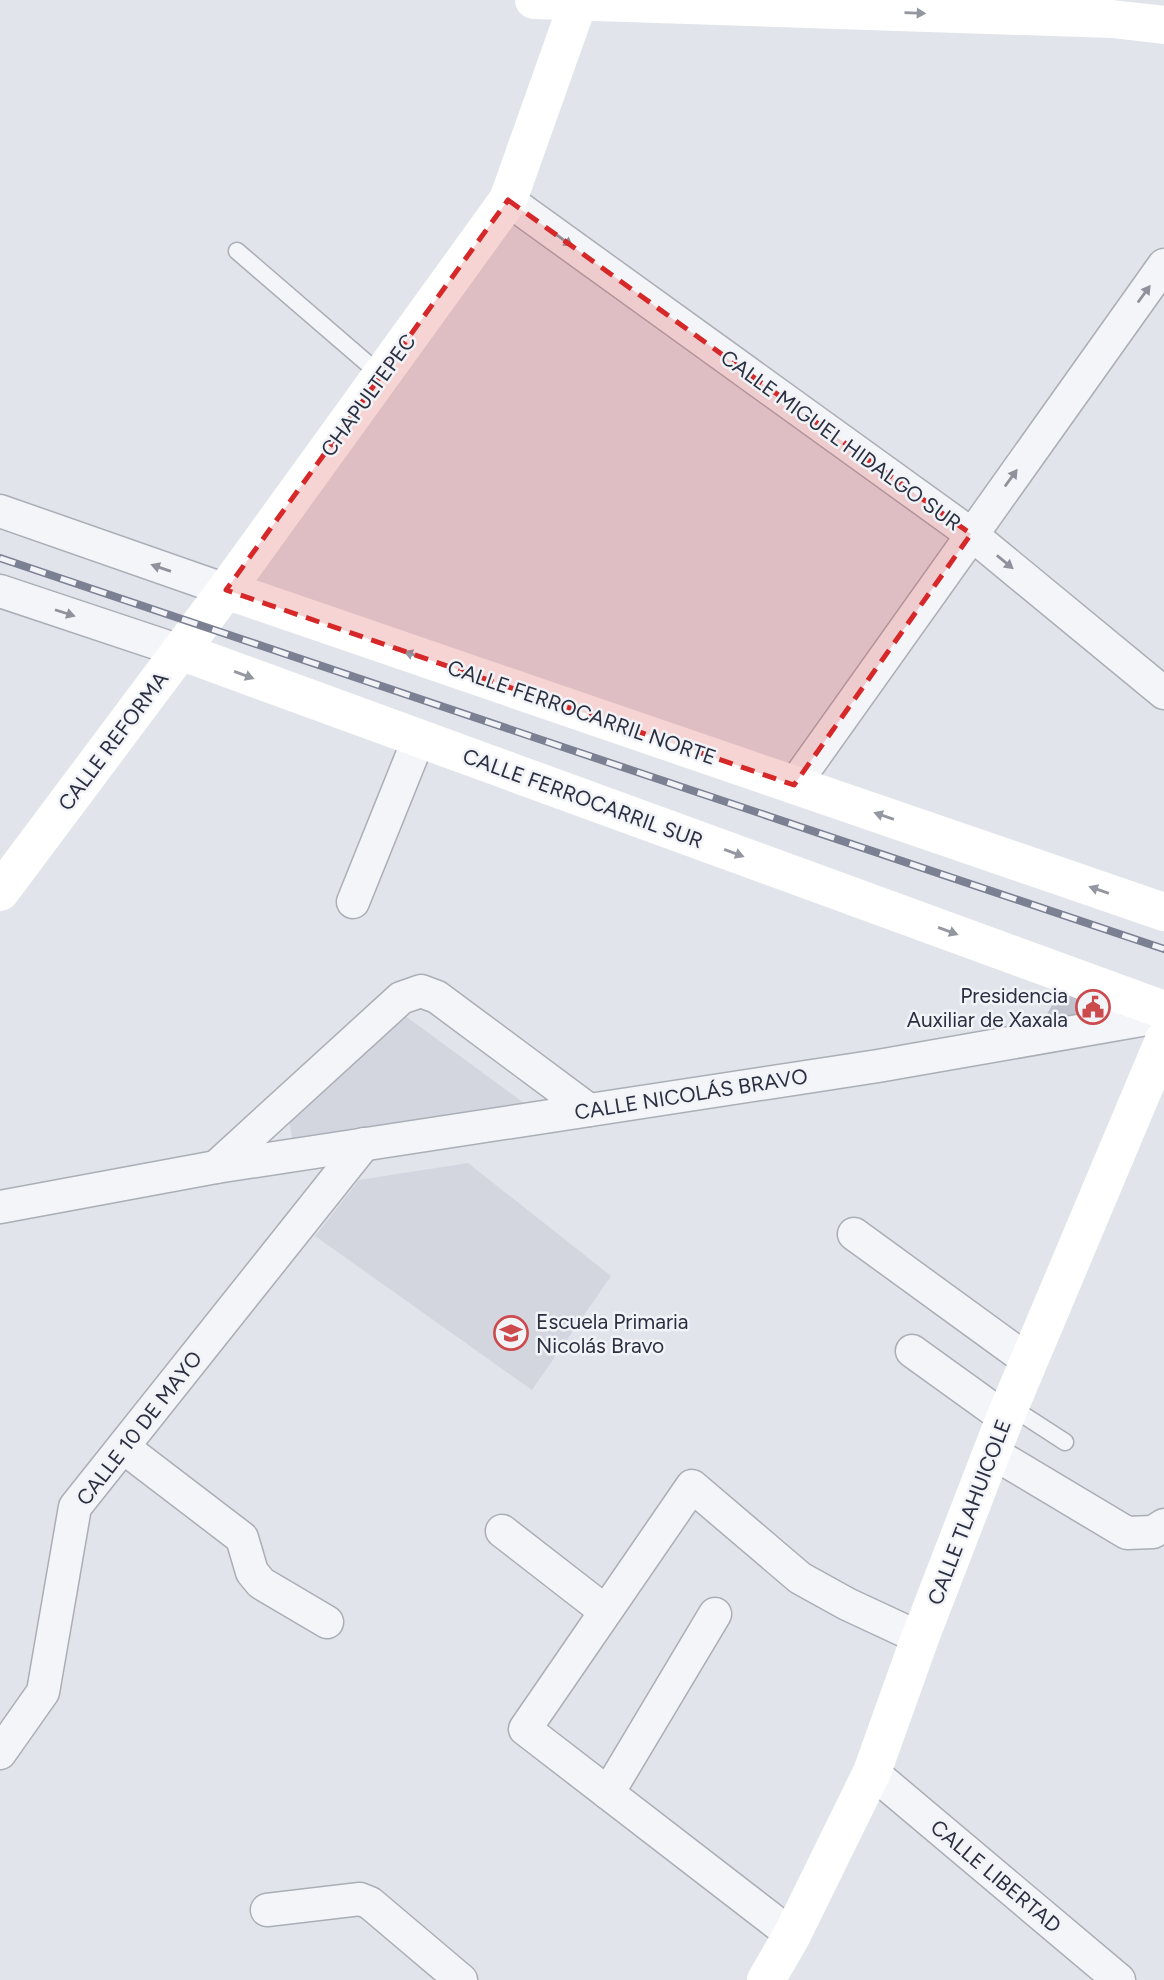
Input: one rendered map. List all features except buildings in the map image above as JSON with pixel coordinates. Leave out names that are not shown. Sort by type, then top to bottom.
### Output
[{"type":"main road","points":[[534,0],[1112,9],[1164,25]]},
{"type":"main road","name":"CHAPULTEPEC","points":[[226,590],[508,200],[579,1]]},
{"type":"main road","name":"CALLE REFORMA","points":[[0,892],[226,590]]},
{"type":"main road","name":"CALLE FERROCARRIL NORTE","points":[[226,590],[1164,912]]},
{"type":"main road","name":"CALLE FERROCARRIL SUR","points":[[180,652],[1164,1010]]},
{"type":"main road","name":"CALLE TLAHUICOLE","points":[[766,1980],[792,1935],[872,1772],[920,1638],[1003,1426],[1164,1040]]},
{"type":"street","name":"CALLE MIGUEL HIDALGO SUR","points":[[508,200],[971,534],[1164,693]]},
{"type":"street","points":[[794,785],[1164,265]]},
{"type":"street","name":"CALLE FERROCARRIL NORTE","points":[[0,511],[226,590]]},
{"type":"street","name":"CALLE FERROCARRIL SUR","points":[[0,591],[180,652]]},
{"type":"street","points":[[353,902],[419,738]]},
{"type":"street","points":[[216,1167],[401,998],[421,991],[437,997],[589,1110]]},
{"type":"street","name":"CALLE NICOLÁS BRAVO","points":[[0,1207],[216,1167],[878,1066],[1164,1016]]},
{"type":"street","name":"CALLE 10 DE MAYO","points":[[0,1753],[43,1692],[75,1507],[364,1144]]},
{"type":"street","points":[[854,1234],[1030,1362]]},
{"type":"street","points":[[912,1351],[1127,1533],[1153,1532],[1164,1525]]},
{"type":"street","points":[[123,1447],[242,1538],[252,1572],[261,1583],[327,1622]]},
{"type":"street","points":[[792,1935],[524,1729],[692,1486],[800,1578],[847,1604],[920,1638]]},
{"type":"street","points":[[502,1531],[605,1611]]},
{"type":"street","points":[[608,1793],[715,1614]]},
{"type":"street","name":"CALLE LIBERTAD","points":[[872,1772],[1119,1980]]},
{"type":"street","points":[[267,1910],[360,1899],[370,1903],[461,1980]]},
{"type":"lane","points":[[237,251],[383,376]]},
{"type":"lane","points":[[1003,1426],[1065,1442]]},
{"type":"highlighted area","points":[[508,200],[971,534],[794,785],[226,590]]},
{"type":"shaded area","points":[[400,1012],[524,1103],[295,1153],[287,1110]]},
{"type":"shaded area","name":"Escuela Primaria Nicolás Bravo","points":[[468,1163],[611,1276],[532,1390],[315,1236],[359,1180]]},
{"type":"railway","points":[[0,558],[1164,949]]},
{"type":"place","name":"Presidencia Auxiliar de Xaxala","points":[[1093,1007]]},
{"type":"place","name":"Escuela Primaria Nicolás Bravo","points":[[511,1333]]}]
